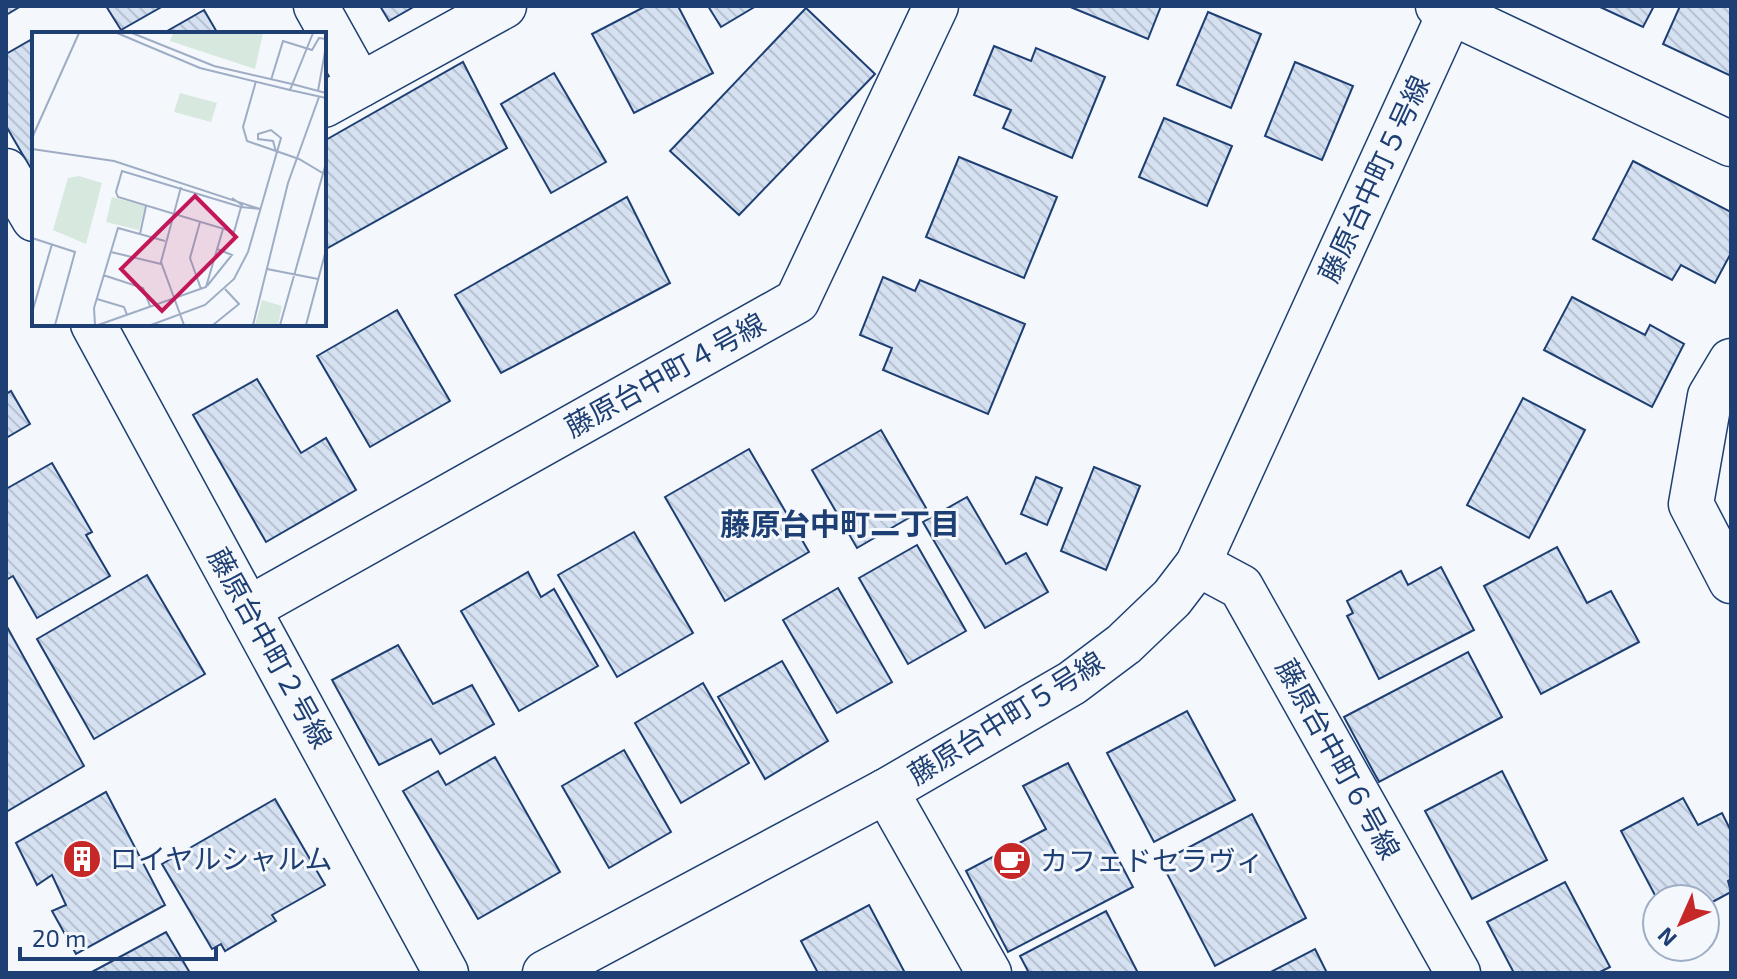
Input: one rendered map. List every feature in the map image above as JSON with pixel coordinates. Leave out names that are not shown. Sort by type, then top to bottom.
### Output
[{"type":"street","points":[[316,6],[324,32]]},
{"type":"street","points":[[326,40],[342,95],[504,6]]},
{"type":"street","name":"藤原台中町４号線","points":[[248,609],[797,301],[936,6]]},
{"type":"street","points":[[1447,8],[1731,144]]},
{"type":"street","name":"藤原台中町５号線","points":[[545,973],[886,791],[1072,683],[1124,644],[1172,598],[1198,564],[1447,8]]},
{"type":"street","points":[[6,171],[32,216]]},
{"type":"street","name":"藤原台中町２号線","points":[[94,326],[446,973]]},
{"type":"street","points":[[1731,361],[1710,396],[1691,504],[1731,581]]},
{"type":"street","name":"藤原台中町６号線","points":[[1198,564],[1241,587],[1458,973]]},
{"type":"street","points":[[886,791],[989,973]]},
{"type":"building","points":[[6,6],[21,6],[6,15]]},
{"type":"building","points":[[106,6],[163,6],[121,30]]},
{"type":"building","points":[[380,6],[415,6],[389,21]]},
{"type":"building","points":[[646,6],[678,6],[713,73],[634,113],[592,34]]},
{"type":"building","points":[[708,6],[756,6],[721,27]]},
{"type":"building","points":[[1068,6],[1161,6],[1148,39]]},
{"type":"building","points":[[1598,6],[1654,6],[1643,27]]},
{"type":"building","points":[[1680,6],[1731,6],[1731,76],[1663,44]]},
{"type":"building","points":[[806,8],[875,74],[739,215],[670,151]]},
{"type":"building","points":[[204,10],[217,32],[166,32]]},
{"type":"building","points":[[1208,12],[1261,34],[1231,108],[1177,85]]},
{"type":"building","points":[[32,39],[32,171],[6,126],[6,54]]},
{"type":"building","points":[[994,46],[1031,61],[1036,48],[1105,77],[1072,158],[1003,128],[1011,110],[974,95]]},
{"type":"building","points":[[463,62],[507,148],[326,249],[326,140]]},
{"type":"building","points":[[1295,62],[1353,86],[1322,160],[1265,136]]},
{"type":"building","points":[[554,73],[606,162],[551,193],[501,104]]},
{"type":"building","points":[[1164,118],[1232,146],[1207,206],[1139,177]]},
{"type":"building","points":[[959,157],[1057,197],[1024,278],[926,237]]},
{"type":"building","points":[[1633,161],[1731,212],[1731,253],[1715,283],[1681,265],[1672,280],[1593,239]]},
{"type":"building","points":[[627,197],[670,283],[501,373],[455,295]]},
{"type":"building","points":[[883,277],[915,291],[920,280],[1025,324],[988,414],[883,370],[892,348],[860,335]]},
{"type":"building","points":[[1572,297],[1645,335],[1650,325],[1684,344],[1652,407],[1544,350]]},
{"type":"building","points":[[397,310],[450,401],[370,447],[317,356]]},
{"type":"building","points":[[257,379],[301,453],[326,438],[356,490],[266,542],[193,415]]},
{"type":"building","points":[[11,391],[30,424],[6,438],[6,394]]},
{"type":"building","points":[[1523,398],[1585,430],[1529,538],[1467,505]]},
{"type":"building","points":[[881,430],[926,508],[857,548],[812,470]]},
{"type":"building","points":[[749,449],[809,552],[725,601],[665,497]]},
{"type":"building","points":[[52,463],[92,532],[86,535],[110,576],[37,618],[13,576],[6,580],[6,489]]},
{"type":"building","points":[[1094,467],[1140,486],[1106,570],[1061,551]]},
{"type":"building","points":[[1036,477],[1062,488],[1047,525],[1021,514]]},
{"type":"building","points":[[967,497],[1006,564],[1026,553],[1048,592],[985,628],[923,522]]},
{"type":"building","points":[[634,532],[693,633],[617,677],[558,575]]},
{"type":"building","points":[[917,545],[966,631],[908,664],[859,578]]},
{"type":"building","points":[[1557,547],[1587,603],[1611,591],[1639,642],[1541,694],[1484,586]]},
{"type":"building","points":[[1441,567],[1474,630],[1379,679],[1347,616],[1353,613],[1347,601],[1401,571],[1408,585]]},
{"type":"building","points":[[528,572],[541,597],[554,589],[598,666],[519,711],[461,611]]},
{"type":"building","points":[[147,575],[205,674],[94,739],[37,639]]},
{"type":"building","points":[[838,588],[892,682],[837,713],[783,620]]},
{"type":"building","points":[[6,625],[84,766],[6,812]]},
{"type":"building","points":[[398,645],[433,704],[472,685],[494,724],[440,754],[431,739],[379,765],[332,680]]},
{"type":"building","points":[[1468,652],[1502,717],[1379,782],[1344,717]]},
{"type":"building","points":[[782,661],[828,741],[765,779],[718,697]]},
{"type":"building","points":[[703,683],[749,763],[681,803],[635,723]]},
{"type":"building","points":[[1187,711],[1235,800],[1154,842],[1107,753]]},
{"type":"building","points":[[624,750],[671,832],[609,868],[562,786]]},
{"type":"building","points":[[495,757],[560,872],[478,919],[403,791],[438,771],[446,785]]},
{"type":"building","points":[[1068,763],[1133,887],[1008,952],[966,871],[1046,829],[1023,786]]},
{"type":"building","points":[[1502,771],[1547,860],[1472,899],[1425,811]]},
{"type":"building","name":"ロイヤルシャルム","points":[[106,792],[165,905],[76,954],[52,911],[66,905],[52,875],[37,885],[16,843]]},
{"type":"building","points":[[1683,798],[1698,825],[1722,813],[1731,831],[1731,879],[1728,881],[1731,892],[1721,897],[1721,883],[1649,883],[1621,831]]},
{"type":"building","points":[[275,799],[325,885],[272,915],[276,921],[225,951],[221,944],[212,949],[162,864]]},
{"type":"building","points":[[1252,814],[1306,918],[1215,966],[1161,862]]},
{"type":"building","points":[[1565,882],[1610,967],[1598,973],[1514,973],[1487,922]]},
{"type":"building","points":[[869,905],[905,973],[818,973],[801,941]]},
{"type":"building","points":[[1106,911],[1138,973],[1029,973],[1020,956]]},
{"type":"building","points":[[166,932],[190,973],[90,973]]},
{"type":"building","points":[[1315,949],[1327,973],[1269,973]]},
{"type":"place","name":"ロイヤルシャルム","points":[[82,859]]},
{"type":"place","name":"カフェドセラヴィ","points":[[1012,861]]},
{"type":"district","name":"藤原台中町二丁目","points":[[840,525]]}]
